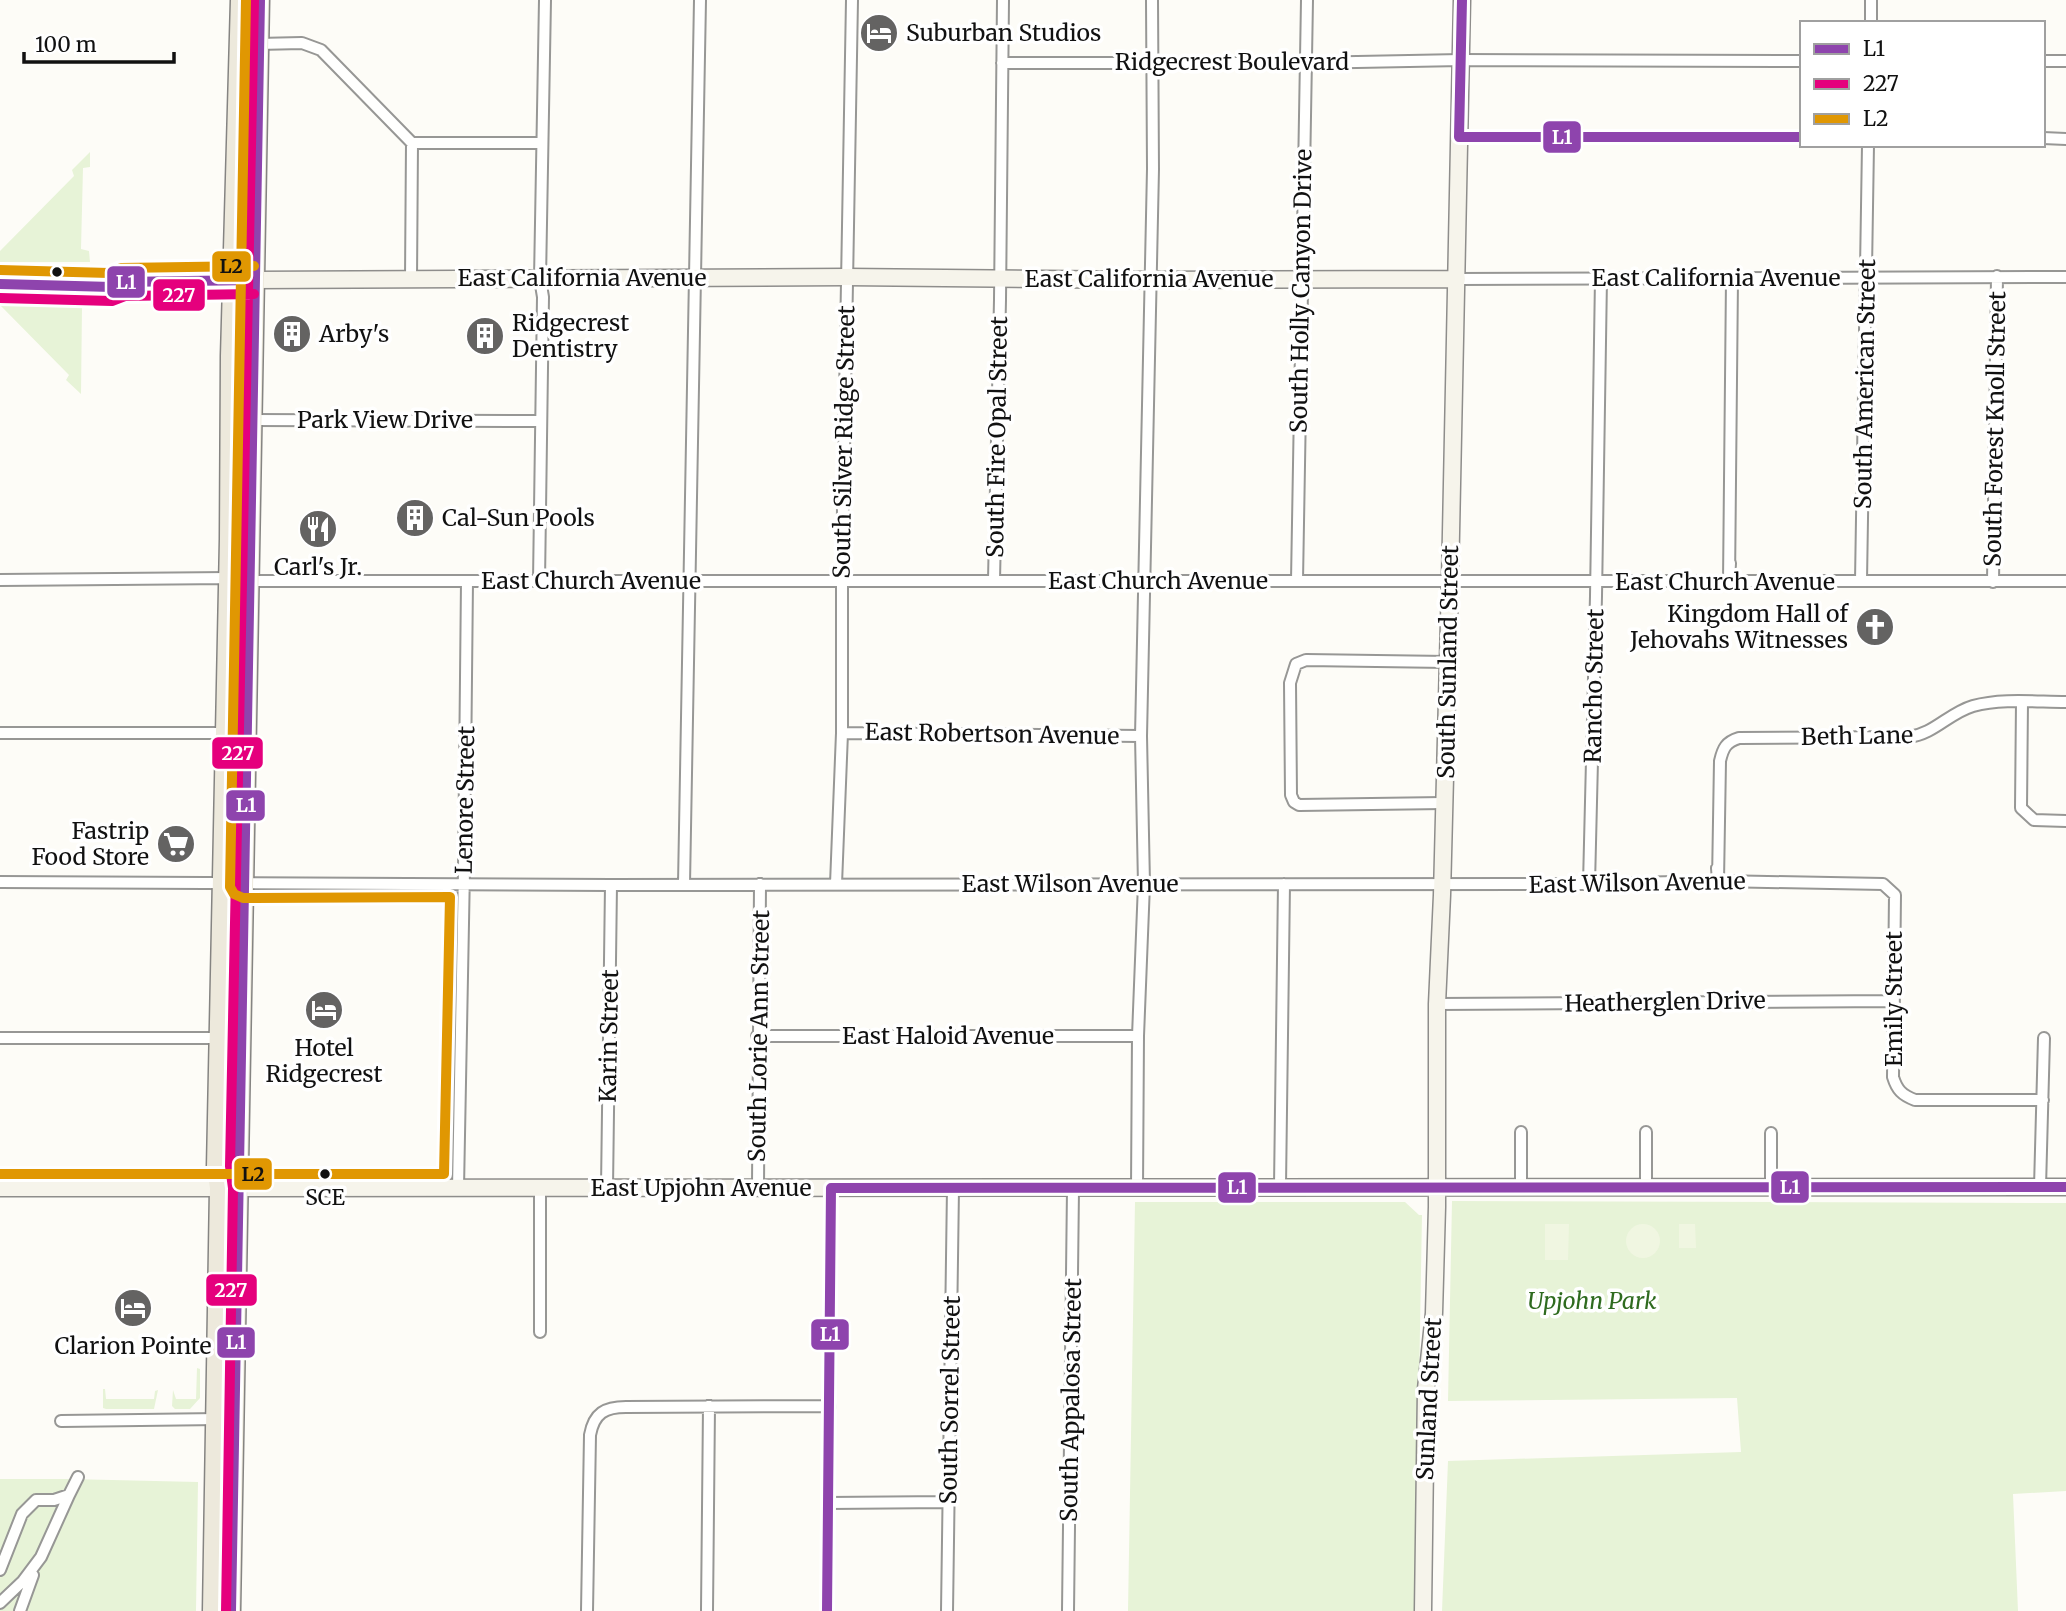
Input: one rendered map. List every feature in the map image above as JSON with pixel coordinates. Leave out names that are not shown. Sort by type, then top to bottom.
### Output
[{"type":"main road","points":[[231,1611],[219,1188],[216,1167],[229,578],[229,420],[240,0]]},
{"type":"main road","points":[[212,1611],[239,1188],[260,0]]},
{"type":"street","points":[[539,581],[543,293],[540,279],[541,143],[545,0]]},
{"type":"street","points":[[684,884],[699,0]]},
{"type":"street","name":"South Silver Ridge Street","points":[[836,884],[842,733],[852,0]]},
{"type":"street","name":"South Fire Opal Street","points":[[994,580],[1003,0]]},
{"type":"street","points":[[1137,1188],[1138,1036],[1144,884],[1141,736],[1147,527],[1153,0]]},
{"type":"street","name":"South Holly Canyon Drive","points":[[1297,581],[1307,0]]},
{"type":"street","points":[[1871,0],[1871,21]]},
{"type":"street","points":[[1462,5],[1459,137],[1800,137]]},
{"type":"street","points":[[258,44],[302,43],[321,50],[412,143],[411,279]]},
{"type":"street","name":"Ridgecrest Boulevard","points":[[1002,63],[1800,61]]},
{"type":"street","points":[[2045,61],[2066,61]]},
{"type":"street","name":"South Sunland Street","points":[[1438,1187],[1437,1004],[1450,581],[1459,137]]},
{"type":"street","points":[[2045,138],[2066,139]]},
{"type":"street","points":[[412,143],[541,143]]},
{"type":"street","name":"South American Street","points":[[1861,581],[1868,147]]},
{"type":"street","points":[[0,273],[111,276],[121,282]]},
{"type":"street","name":"South Forest Knoll Street","points":[[1993,582],[1997,276]]},
{"type":"street","name":"East California Avenue","points":[[232,281],[2066,277]]},
{"type":"street","name":"Rancho Street","points":[[1589,884],[1601,278]]},
{"type":"street","points":[[1730,582],[1732,279]]},
{"type":"street","points":[[0,284],[112,287],[121,282],[232,281]]},
{"type":"street","name":"Park View Drive","points":[[229,420],[541,421]]},
{"type":"street","name":"East Church Avenue","points":[[0,580],[229,578],[250,581],[2066,581]]},
{"type":"street","name":"Lenore Street","points":[[458,1188],[467,580]]},
{"type":"street","points":[[1444,803],[1299,805],[1293,799],[1290,684],[1296,664],[1306,660],[1447,662]]},
{"type":"street","points":[[2022,702],[2021,808],[2034,820],[2066,821]]},
{"type":"street","name":"Beth Lane","points":[[1718,881],[1720,761],[1730,740],[1909,737],[1931,731],[1962,710],[1974,706],[2066,702]]},
{"type":"street","points":[[0,733],[247,733]]},
{"type":"street","name":"East Robertson Avenue","points":[[842,733],[1141,736]]},
{"type":"street","name":"East Wilson Avenue","points":[[0,882],[611,885],[1589,884],[1718,881],[1883,884],[1894,892]]},
{"type":"street","name":"South Lorie Ann Street","points":[[758,1188],[760,884]]},
{"type":"street","points":[[1280,1186],[1284,884]]},
{"type":"street","name":"Karin Street","points":[[607,1188],[611,885]]},
{"type":"street","name":"Emily Street","points":[[1894,892],[1893,1077],[1896,1088],[1910,1098],[2043,1100]]},
{"type":"street","name":"Heatherglen Drive","points":[[1437,1004],[1893,1001]]},
{"type":"street","name":"East Haloid Avenue","points":[[757,1036],[1138,1036]]},
{"type":"street","points":[[0,1038],[242,1038]]},
{"type":"street","points":[[2040,1187],[2043,1038]]},
{"type":"street","points":[[1521,1132],[1521,1187]]},
{"type":"street","points":[[1646,1132],[1646,1188]]},
{"type":"street","points":[[1771,1133],[1771,1187]]},
{"type":"street","name":"Sunland Street","points":[[1423,1611],[1426,1389],[1434,1312],[1438,1187]]},
{"type":"street","name":"East Upjohn Avenue","points":[[0,1188],[2066,1187]]},
{"type":"street","points":[[540,1188],[540,1332]]},
{"type":"street","points":[[827,1611],[831,1188]]},
{"type":"street","name":"South Sorrel Street","points":[[947,1611],[953,1188]]},
{"type":"street","name":"South Appalosa Street","points":[[1068,1611],[1073,1189]]},
{"type":"street","points":[[707,1611],[709,1406]]},
{"type":"street","points":[[587,1611],[590,1435],[601,1411],[614,1407],[830,1406]]},
{"type":"street","points":[[61,1421],[224,1419]]},
{"type":"street","points":[[20,1611],[25,1592],[78,1477]]},
{"type":"street","points":[[0,1570],[22,1514],[36,1500],[54,1500],[69,1495]]},
{"type":"street","points":[[828,1503],[948,1503]]},
{"type":"street","points":[[0,1603],[23,1581],[41,1557]]},
{"type":"green space","points":[[90,152],[90,167],[83,168],[81,249],[89,251],[90,262],[0,262],[0,251],[74,176],[72,170]]},
{"type":"green space","points":[[0,295],[90,299],[89,305],[82,307],[81,394],[66,380],[69,375],[0,305]]},
{"type":"green space","name":"Upjohn Park","points":[[1452,1201],[2066,1203],[2066,1491],[2013,1494],[2018,1611],[1442,1611],[1448,1461],[1741,1452],[1737,1398],[1448,1401]]},
{"type":"green space","points":[[1135,1202],[1405,1202],[1422,1215],[1415,1611],[1128,1611]]},
{"type":"green space","points":[[1545,1224],[1569,1224],[1568,1260],[1545,1260]]},
{"type":"green space","points":[[1643,1224],[1655,1229],[1660,1241],[1655,1253],[1643,1258],[1631,1253],[1626,1241],[1631,1229]]},
{"type":"green space","points":[[1679,1224],[1695,1224],[1696,1248],[1679,1248]]},
{"type":"green space","points":[[197,1368],[200,1369],[200,1398],[190,1409],[175,1409],[172,1406],[173,1390],[176,1399],[196,1399]]},
{"type":"green space","points":[[103,1389],[106,1399],[154,1399],[155,1391],[158,1390],[154,1409],[106,1409],[103,1408]]},
{"type":"green space","points":[[0,1479],[198,1482],[196,1611],[0,1611]]},
{"type":"transit line","name":"L2","points":[[0,1174],[444,1174],[450,897],[243,898],[234,894],[230,887],[246,0]]},
{"type":"transit line","name":"227","points":[[226,1611],[233,1188],[230,1166],[254,0]]},
{"type":"transit line","name":"L1","points":[[231,1611],[260,0]]},
{"type":"transit line","name":"L1","points":[[1462,0],[1459,137],[1800,137]]},
{"type":"transit line","name":"L2","points":[[0,270],[109,273],[121,268],[254,266]]},
{"type":"transit line","name":"L1","points":[[0,284],[112,287],[121,282],[254,280]]},
{"type":"transit line","name":"227","points":[[0,298],[112,301],[125,296],[254,294]]},
{"type":"transit line","name":"L1","points":[[827,1611],[831,1188],[2066,1187]]},
{"type":"place","name":"Suburban Studios","points":[[879,33]]},
{"type":"place","name":"Arby's","points":[[292,334]]},
{"type":"place","name":"Ridgecrest Dentistry","points":[[485,336]]},
{"type":"place","name":"Cal-Sun Pools","points":[[415,518]]},
{"type":"place","name":"Carl's Jr.","points":[[318,529]]},
{"type":"place","name":"Kingdom Hall of Jehovahs Witnesses","points":[[1875,627]]},
{"type":"place","name":"Fastrip Food Store","points":[[176,844]]},
{"type":"place","name":"Hotel Ridgecrest","points":[[324,1010]]},
{"type":"place","name":"SCE","points":[[325,1174]]},
{"type":"place","name":"Clarion Pointe","points":[[133,1308]]}]
